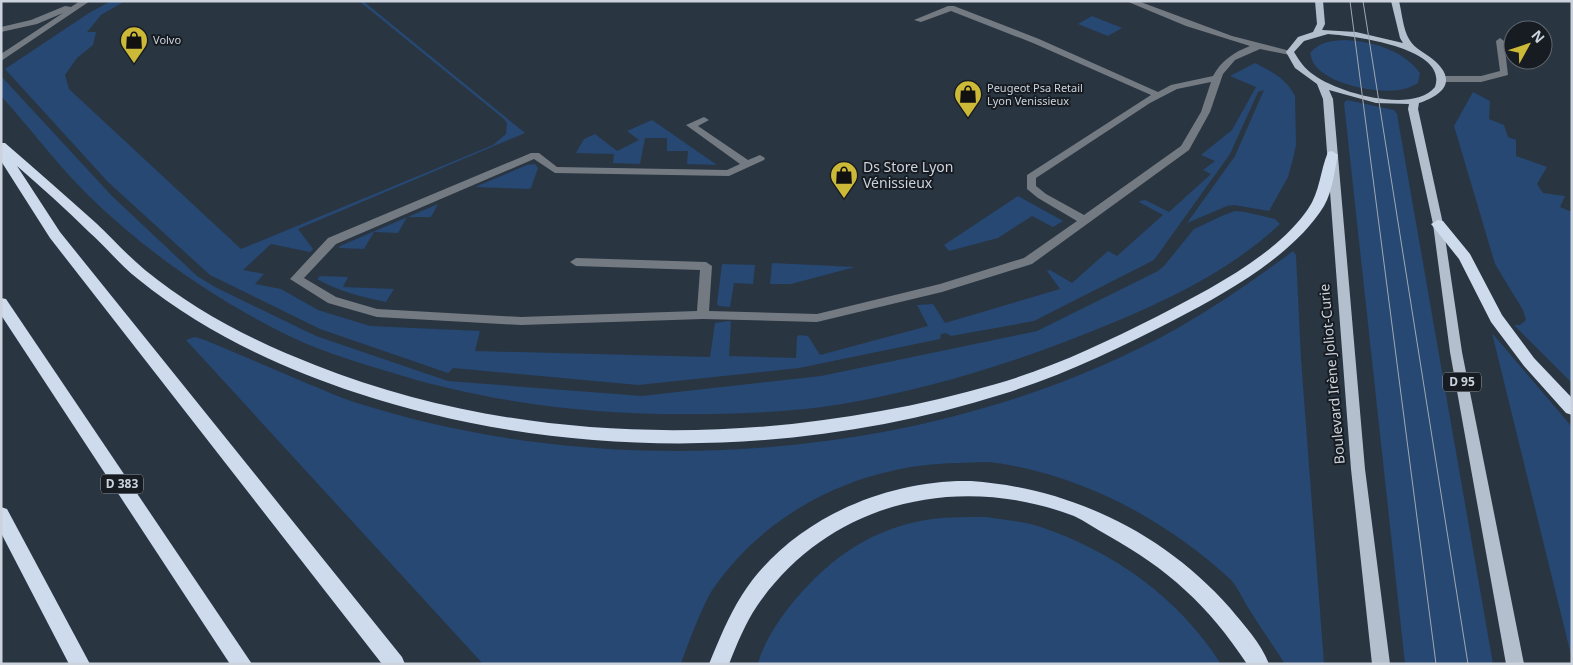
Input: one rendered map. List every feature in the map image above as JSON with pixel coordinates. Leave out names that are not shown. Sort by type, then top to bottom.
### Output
[{"type":"highway","points":[[1,146],[87,222],[141,274],[210,321],[292,363],[372,392],[423,406],[502,423],[580,432],[652,436],[731,435],[800,430],[864,421],[934,406],[1000,388],[1061,368],[1125,340],[1178,313],[1223,285],[1279,246],[1298,229],[1318,204],[1332,155]]},
{"type":"highway","points":[[1,152],[55,235],[394,664]]},
{"type":"highway","points":[[1438,224],[1465,257],[1496,318],[1530,362],[1572,409]]},
{"type":"highway","name":"D 383","points":[[1,303],[242,664]]},
{"type":"highway","points":[[720,664],[726,644],[746,604],[764,579],[806,539],[857,509],[905,495],[954,488],[1013,492],[1082,512],[1161,556],[1204,594],[1248,646],[1259,664]]},
{"type":"highway","points":[[1,515],[80,664]]},
{"type":"main road","points":[[1317,33],[1321,24],[1319,1]]},
{"type":"main road","points":[[1395,1],[1404,38],[1413,51]]},
{"type":"main road","points":[[1341,32],[1370,36],[1413,51],[1433,65],[1442,79],[1440,88],[1431,96],[1398,102],[1361,97],[1321,83],[1298,67],[1290,52],[1298,40],[1317,33],[1341,32]]},
{"type":"main road","name":"Boulevard Irène Joliot-Curie","points":[[1321,83],[1328,99],[1358,469],[1381,664]]},
{"type":"main road","name":"D 95","points":[[1415,100],[1413,109],[1438,224],[1456,352],[1515,664]]},
{"type":"street","points":[[1,30],[42,19],[81,1]]},
{"type":"street","points":[[1,58],[86,1]]},
{"type":"street","points":[[1130,1],[1206,31],[1257,47],[1290,52]]},
{"type":"street","points":[[918,20],[951,8],[1036,41],[1158,95]]},
{"type":"street","points":[[1442,79],[1481,79],[1505,73],[1500,41]]},
{"type":"street","points":[[760,158],[729,173],[555,170],[535,154],[332,242],[296,279],[332,300],[377,313],[521,321],[703,315],[816,318],[942,288],[1028,261],[1185,148],[1199,125],[1212,97],[1216,78],[1229,61],[1246,49],[1257,47]]},
{"type":"street","points":[[1084,220],[1042,196],[1031,187],[1030,177],[1174,86],[1216,78]]},
{"type":"street","points":[[704,120],[691,125],[747,164]]},
{"type":"street","points":[[576,262],[706,266],[703,315]]},
{"type":"shaded area","points":[[111,1],[125,1],[101,15],[87,32],[96,32],[93,45],[77,58],[65,75],[69,89],[241,249],[493,145],[506,134],[507,123],[504,119],[359,1],[363,1],[525,133],[298,229],[313,249],[310,252],[271,244],[243,270],[264,274],[255,284],[281,289],[318,310],[370,326],[480,331],[475,351],[710,357],[715,323],[729,321],[731,322],[729,356],[796,358],[797,337],[799,335],[808,336],[820,355],[928,326],[917,305],[933,304],[945,323],[1060,289],[1047,271],[1050,270],[1072,283],[1108,251],[1117,256],[1163,215],[1140,201],[1145,200],[1169,212],[1211,174],[1203,170],[1215,161],[1201,155],[1232,130],[1256,87],[1230,76],[1255,63],[1273,72],[1283,80],[1295,96],[1296,145],[1288,177],[1269,211],[1234,205],[1227,206],[1187,223],[1235,156],[1264,90],[1258,92],[1230,154],[1154,260],[1034,321],[951,336],[946,333],[941,334],[940,339],[799,368],[638,385],[453,368],[448,373],[320,329],[210,275],[108,182],[5,69],[89,13]]},
{"type":"shaded area","points":[[1092,16],[1122,28],[1108,36],[1078,24]]},
{"type":"shaded area","points":[[1346,40],[1377,45],[1405,58],[1420,73],[1418,83],[1406,89],[1382,91],[1356,87],[1331,78],[1314,64],[1310,53],[1322,44]]},
{"type":"shaded area","points":[[1,76],[112,196],[197,276],[215,287],[316,336],[448,381],[642,396],[821,376],[1037,331],[1158,271],[1194,229],[1235,211],[1275,219],[1280,224],[1238,258],[1168,298],[1064,342],[1002,364],[939,383],[875,398],[824,407],[786,411],[730,414],[652,414],[574,409],[459,391],[370,366],[332,354],[295,339],[231,305],[158,255],[112,218],[91,198],[1,96]]},
{"type":"shaded area","points":[[1473,92],[1490,101],[1489,119],[1504,125],[1508,137],[1516,140],[1516,156],[1547,167],[1537,184],[1543,193],[1565,196],[1560,207],[1572,212],[1572,383],[1514,325],[1520,325],[1526,320],[1523,310],[1495,264],[1454,126]]},
{"type":"shaded area","points":[[1347,100],[1394,110],[1397,114],[1493,664],[1405,664],[1344,103]]},
{"type":"shaded area","points":[[652,120],[717,165],[687,164],[688,151],[667,151],[667,138],[645,138],[640,164],[613,163],[614,154],[576,153],[584,139],[595,134],[617,151],[639,140],[627,131]]},
{"type":"shaded area","points":[[535,164],[538,168],[531,188],[475,187],[527,165]]},
{"type":"shaded area","points":[[1018,196],[1063,221],[1053,227],[1032,216],[998,238],[949,251],[944,245]]},
{"type":"shaded area","points":[[438,204],[431,217],[408,217]]},
{"type":"shaded area","points":[[407,217],[398,233],[374,232],[364,249],[339,248],[340,246]]},
{"type":"shaded area","points":[[1293,251],[1296,255],[1301,359],[1324,664],[1285,664],[1230,579],[1179,538],[1151,520],[1092,490],[1061,478],[1029,469],[983,462],[923,465],[887,472],[853,482],[820,496],[789,514],[761,536],[735,561],[713,589],[691,636],[681,664],[483,664],[186,340],[195,337],[205,340],[354,402],[454,428],[559,445],[666,451],[774,447],[880,432],[985,408],[1084,373],[1178,328],[1237,291]]},
{"type":"shaded area","points":[[772,263],[855,267],[791,284],[770,284]]},
{"type":"shaded area","points":[[722,264],[755,265],[753,284],[734,283],[730,307],[717,304]]},
{"type":"shaded area","points":[[320,276],[348,277],[343,287],[394,289],[386,302],[359,296],[333,287],[317,279]]},
{"type":"shaded area","points":[[1492,333],[1572,427],[1572,659]]},
{"type":"shaded area","points":[[986,517],[1038,526],[1066,536],[1118,563],[1164,597],[1204,640],[1221,664],[758,664],[763,648],[783,614],[808,585],[855,546],[891,529],[911,523],[938,518]]},
{"type":"tram line","points":[[1350,1],[1436,664]]},
{"type":"tram line","points":[[1363,1],[1468,664]]},
{"type":"place","name":"Volvo","points":[[134,64]]},
{"type":"place","name":"Peugeot Psa Retail Lyon Venissieux","points":[[968,118]]},
{"type":"place","name":"Ds Store Lyon Vénissieux","points":[[844,199]]}]
